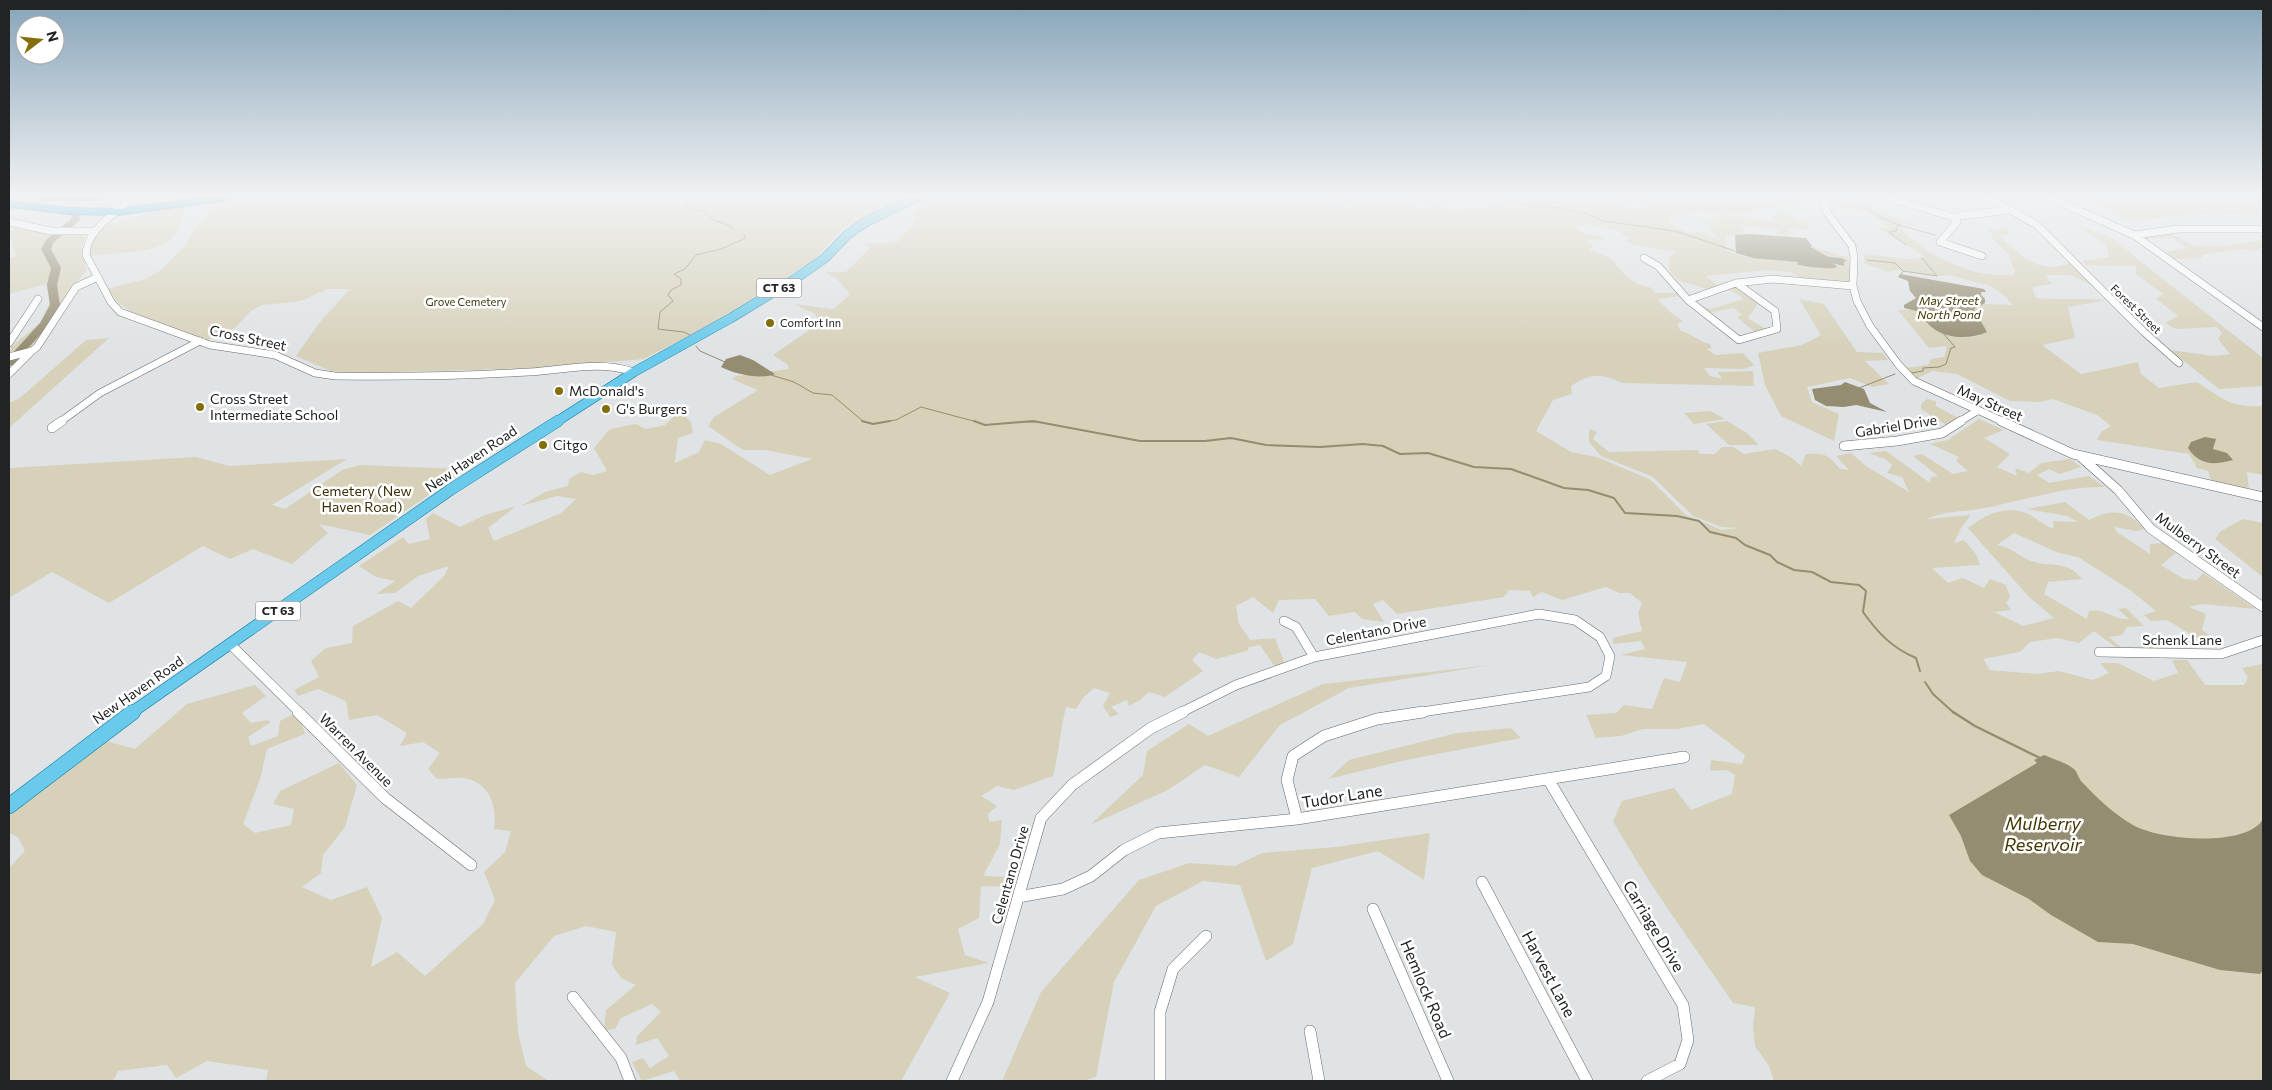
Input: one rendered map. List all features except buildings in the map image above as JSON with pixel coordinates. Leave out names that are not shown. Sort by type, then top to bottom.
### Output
[{"type":"main road","name":"New Haven Road","points":[[9,806],[68,758],[450,490],[634,372],[731,318],[795,278],[825,258],[835,248]]},
{"type":"street","name":"Cross Street","points":[[87,248],[86,251],[98,277],[111,302],[120,312],[200,342],[283,357],[315,373],[335,376],[518,372],[603,366],[618,366],[634,372]]},
{"type":"street","name":"May Street","points":[[1853,248],[1853,286],[1859,306],[1902,370],[1922,386],[2080,456],[2263,497]]},
{"type":"street","points":[[1958,248],[1982,256]]},
{"type":"street","name":"Forest Street","points":[[2060,248],[2144,332],[2179,362]]},
{"type":"street","points":[[2152,248],[2263,327]]},
{"type":"street","points":[[1644,258],[1658,266],[1688,300],[1739,340],[1777,329],[1775,311],[1736,283]]},
{"type":"street","points":[[9,374],[41,342],[76,287],[98,277]]},
{"type":"street","points":[[1688,300],[1736,283],[1773,279],[1853,286]]},
{"type":"street","points":[[9,343],[38,299]]},
{"type":"street","points":[[52,428],[100,393],[200,342]]},
{"type":"street","points":[[10,356],[32,351]]},
{"type":"street","name":"Gabriel Drive","points":[[1844,446],[1897,441],[1942,433],[1977,411]]},
{"type":"street","name":"Mulberry Street","points":[[2080,456],[2118,490],[2152,529],[2263,607]]},
{"type":"street","name":"Celentano Drive","points":[[952,1081],[988,1002],[1041,818],[1072,785],[1150,728],[1236,685],[1314,657],[1539,614],[1555,615],[1575,620],[1600,637],[1610,656],[1606,676],[1589,687],[1377,719],[1324,736],[1293,756],[1287,780],[1298,819]]},
{"type":"street","points":[[1284,622],[1296,627],[1314,657]]},
{"type":"street","name":"Schenk Lane","points":[[2099,652],[2221,654],[2263,640]]},
{"type":"street","name":"Warren Avenue","points":[[230,644],[384,798],[471,865]]},
{"type":"street","name":"Tudor Lane","points":[[1018,897],[1063,890],[1091,876],[1124,850],[1158,834],[1298,819],[1684,757]]},
{"type":"street","name":"Carriage Drive","points":[[1548,779],[1683,1005],[1688,1040],[1680,1064],[1646,1081]]},
{"type":"street","name":"Harvest Lane","points":[[1482,882],[1587,1081]]},
{"type":"street","name":"Hemlock Road","points":[[1373,909],[1448,1081]]},
{"type":"street","points":[[1160,1081],[1160,1012],[1173,969],[1206,936]]},
{"type":"street","points":[[573,997],[621,1058],[630,1081]]},
{"type":"street","points":[[1310,1031],[1319,1081]]},
{"type":"green space","points":[[14,248],[81,248],[86,271],[67,294],[40,339],[31,349],[10,354],[11,347],[41,322],[50,301],[46,284],[9,294],[9,259],[16,256]]},
{"type":"green space","points":[[89,248],[153,248],[134,252],[90,256]]},
{"type":"green space","name":"Grove Cemetery","points":[[183,248],[825,248],[814,260],[713,323],[644,359],[538,368],[359,373],[331,371],[296,356],[320,322],[350,289],[327,289],[301,301],[262,305],[251,311],[235,328],[205,341],[138,316],[126,309],[107,289],[146,279],[161,270]]},
{"type":"green space","points":[[870,248],[1592,248],[1590,250],[1610,258],[1627,277],[1637,284],[1652,288],[1655,293],[1677,293],[1680,296],[1657,299],[1670,312],[1683,321],[1677,324],[1681,331],[1710,344],[1711,348],[1707,349],[1715,355],[1743,353],[1754,365],[1744,369],[1704,368],[1710,376],[1722,379],[1718,372],[1753,371],[1754,386],[1622,383],[1608,377],[1590,377],[1571,386],[1572,394],[1553,400],[1536,431],[1571,452],[1597,457],[1651,480],[1686,515],[1722,530],[1738,528],[1721,527],[1693,516],[1653,477],[1601,456],[1589,442],[1589,429],[1597,432],[1593,439],[1609,452],[1698,450],[1700,454],[1715,454],[1722,447],[1733,447],[1744,454],[1775,449],[1791,457],[1801,466],[1806,454],[1818,454],[1829,457],[1840,469],[1849,470],[1836,456],[1851,453],[1866,466],[1909,492],[1902,477],[1887,473],[1892,465],[1885,459],[1869,453],[1886,451],[1930,483],[1931,477],[1938,476],[1913,456],[1922,454],[1953,474],[1968,471],[1956,461],[1959,457],[1930,444],[1948,440],[1979,419],[2004,430],[1984,438],[2010,454],[1997,467],[2017,476],[2015,468],[2029,473],[2041,463],[2070,459],[2081,467],[2060,474],[2049,469],[2037,475],[2049,483],[2089,476],[2105,487],[2073,489],[1995,506],[1933,516],[1927,519],[1971,515],[1961,528],[1954,543],[1964,540],[1976,554],[1980,565],[1932,568],[1948,583],[1963,578],[1984,588],[1990,579],[2006,585],[2010,597],[2006,603],[2011,610],[1994,612],[2023,626],[2054,618],[2029,597],[1968,528],[1986,516],[2008,510],[2027,513],[2054,529],[2053,521],[2078,522],[2067,516],[2027,509],[2065,502],[2089,520],[2112,513],[2119,513],[2132,518],[2145,529],[2136,531],[2114,527],[2117,532],[2150,554],[2150,544],[2163,543],[2176,553],[2161,565],[2184,579],[2197,580],[2203,573],[2256,609],[2202,604],[2189,607],[2206,614],[2202,630],[2222,644],[2197,638],[2167,620],[2151,621],[2144,615],[2156,611],[2130,590],[2078,557],[2059,553],[2014,533],[1997,545],[2008,548],[2036,563],[2070,568],[2082,579],[2048,582],[2044,594],[2087,619],[2089,611],[2100,611],[2118,618],[2129,619],[2118,609],[2126,608],[2144,626],[2127,627],[2122,635],[2109,637],[2122,648],[2163,646],[2174,655],[2118,649],[2094,631],[2079,643],[2057,638],[2030,642],[2020,652],[1983,659],[1990,670],[2037,674],[2059,671],[2093,680],[2109,673],[2100,663],[2118,663],[2154,681],[2178,673],[2172,660],[2187,660],[2205,685],[2244,685],[2248,678],[2242,668],[2263,664],[2263,1081],[1774,1081],[1769,1066],[1755,1046],[1753,1026],[1755,1007],[1733,1003],[1656,891],[1613,821],[1622,801],[1674,788],[1691,810],[1732,794],[1735,775],[1727,770],[1710,771],[1711,760],[1742,764],[1745,755],[1704,724],[1677,729],[1643,729],[1621,736],[1596,738],[1586,715],[1616,713],[1624,705],[1652,709],[1664,678],[1680,682],[1687,662],[1621,655],[1645,649],[1641,641],[1613,644],[1613,638],[1642,631],[1638,613],[1642,603],[1630,593],[1619,593],[1606,587],[1562,600],[1542,592],[1533,597],[1530,591],[1509,590],[1504,597],[1397,614],[1383,600],[1373,604],[1384,622],[1362,619],[1355,612],[1329,616],[1315,599],[1279,600],[1273,613],[1253,597],[1236,606],[1239,624],[1250,640],[1275,638],[1285,664],[1275,667],[1260,645],[1249,647],[1247,651],[1216,659],[1199,652],[1192,660],[1203,671],[1165,697],[1149,692],[1129,706],[1127,700],[1111,707],[1119,714],[1110,717],[1103,706],[1110,693],[1094,688],[1083,698],[1076,709],[1066,707],[1053,776],[1014,790],[997,786],[981,796],[997,806],[988,814],[989,822],[1002,820],[1000,844],[983,876],[1011,877],[1010,887],[981,886],[979,918],[958,929],[965,955],[989,963],[915,977],[950,993],[901,1081],[680,1081],[674,1071],[642,1081],[632,1062],[643,1058],[650,1068],[669,1056],[657,1038],[636,1045],[637,1036],[661,1012],[652,1004],[621,1018],[615,1029],[604,1030],[606,1010],[636,985],[621,978],[612,965],[616,932],[586,926],[554,936],[515,983],[518,1032],[526,1066],[549,1081],[266,1081],[268,1070],[207,1061],[176,1078],[167,1065],[118,1071],[113,1081],[9,1081],[9,868],[25,851],[18,837],[9,833],[9,816],[83,755],[106,741],[135,749],[187,704],[255,685],[266,696],[242,713],[251,723],[267,720],[271,722],[248,737],[251,746],[278,736],[280,721],[298,712],[305,734],[267,749],[260,779],[243,824],[255,833],[291,825],[294,809],[273,804],[280,791],[339,763],[357,785],[345,827],[323,855],[321,873],[302,887],[331,900],[367,887],[382,918],[371,967],[397,952],[425,976],[483,924],[495,900],[484,872],[505,852],[511,831],[494,829],[493,806],[487,792],[482,786],[468,779],[437,779],[428,769],[440,753],[423,742],[400,746],[407,733],[377,715],[349,720],[346,701],[318,689],[298,696],[294,690],[319,677],[311,661],[326,648],[352,643],[353,626],[398,601],[411,608],[444,576],[449,566],[418,576],[395,593],[376,594],[395,581],[376,577],[359,566],[403,537],[409,544],[430,539],[426,519],[433,513],[460,527],[485,515],[516,506],[488,528],[494,541],[561,513],[576,499],[557,496],[521,506],[545,492],[568,486],[569,479],[581,472],[593,475],[607,471],[594,448],[610,429],[636,424],[646,429],[665,425],[680,411],[691,422],[693,433],[678,438],[675,463],[699,452],[705,440],[721,444],[770,475],[812,459],[765,450],[743,450],[708,426],[714,417],[758,390],[732,379],[736,376],[789,369],[788,365],[773,355],[820,323],[815,314],[794,304],[834,309],[850,294],[837,279],[825,272],[846,272]]},
{"type":"green space","points":[[1655,248],[1727,248],[1735,254],[1753,258],[1799,262],[1797,264],[1807,268],[1830,266],[1834,262],[1826,259],[1814,248],[1816,248],[1849,258],[1850,284],[1804,280],[1791,272],[1764,270],[1706,276],[1720,288],[1711,290],[1680,281],[1669,270],[1669,257],[1676,252]]},
{"type":"green space","points":[[1911,248],[1924,248],[1946,261],[1984,274],[2012,275],[2015,272],[2009,255],[2002,248],[2013,248],[2032,262],[2041,265],[2050,267],[2069,263],[2097,288],[2071,275],[2046,275],[2052,284],[2032,287],[2036,298],[2107,300],[2068,307],[2075,338],[2042,345],[2081,374],[2138,362],[2141,374],[2159,388],[2197,382],[2221,398],[2235,404],[2263,406],[2263,475],[2247,472],[2249,491],[2212,483],[2208,471],[2197,468],[2189,454],[2097,440],[2101,432],[2111,426],[2097,415],[2053,399],[2040,402],[2010,401],[1957,374],[1932,371],[1916,379],[1905,368],[1928,365],[1931,359],[1944,357],[1947,346],[1929,348],[1898,310],[1918,310],[1930,324],[1941,332],[1959,337],[1973,337],[1979,336],[1984,327],[1974,309],[1980,304],[2013,305],[1991,286],[1949,275],[1939,276],[1900,270],[1888,272],[1864,263],[1864,254],[1907,259],[1925,257]]},
{"type":"green space","points":[[2107,248],[2125,248],[2263,358],[2263,386],[2219,389],[2170,350],[2213,356],[2230,354],[2218,339],[2222,333],[2217,327],[2176,329],[2165,323],[2178,316],[2156,299],[2163,294],[2136,274],[2136,266],[2085,265],[2082,261],[2109,257]]},
{"type":"green space","points":[[2187,248],[2261,248],[2254,251],[2241,249],[2202,255],[2202,258],[2172,259],[2166,252]]},
{"type":"green space","points":[[1735,285],[1759,302],[1748,318],[1767,330],[1756,333],[1737,317],[1742,315],[1733,308],[1708,313],[1699,305],[1711,309],[1744,299],[1727,288]]},
{"type":"green space","points":[[1799,299],[1824,304],[1857,352],[1883,353],[1888,360],[1865,361],[1889,384],[1872,387],[1850,378],[1807,387],[1812,402],[1839,414],[1834,441],[1781,416],[1765,385],[1758,353],[1802,345],[1821,335]]},
{"type":"green space","points":[[109,338],[9,428],[9,403],[20,398],[86,340]]},
{"type":"green space","points":[[1927,399],[1936,401],[1936,406],[1958,418],[1948,426],[1921,409],[1921,404]]},
{"type":"green space","points":[[1710,411],[1725,419],[1694,424],[1684,413]]},
{"type":"green space","points":[[1727,421],[1747,433],[1759,445],[1729,445],[1706,424]]},
{"type":"green space","name":"Cemetery (New Haven Road)","points":[[196,457],[229,466],[347,459],[272,505],[285,509],[342,470],[360,465],[460,469],[442,486],[370,535],[319,524],[328,533],[292,564],[253,549],[230,559],[203,546],[109,603],[52,572],[9,598],[9,468]]},
{"type":"green space","points":[[2243,519],[2263,523],[2263,577],[2215,539],[2221,531]]},
{"type":"green space","points":[[1491,665],[1349,688],[1280,725],[1239,777],[1205,765],[1168,790],[1090,825],[1143,775],[1147,751],[1189,724],[1208,736],[1323,684]]},
{"type":"green space","points":[[1511,728],[1521,738],[1406,760],[1328,779],[1349,760],[1457,733]]},
{"type":"green space","points":[[1430,833],[1424,880],[1378,851],[1312,868],[1293,944],[1266,961],[1240,885],[1203,881],[1156,906],[1114,982],[1096,1077],[1082,1081],[1002,1081],[1041,992],[1139,880],[1189,863],[1235,866],[1262,853],[1336,847]]},
{"type":"water","points":[[1736,248],[1812,248],[1828,257],[1841,258],[1847,261],[1844,262],[1844,266],[1832,263],[1837,266],[1835,268],[1821,268],[1800,265],[1797,264],[1798,262],[1753,258],[1736,253]]},
{"type":"water","name":"May Street North Pond","points":[[1900,274],[1984,289],[1986,292],[1981,292],[1981,295],[1985,299],[1985,303],[1974,309],[1987,332],[1969,337],[1959,337],[1949,336],[1932,328],[1921,312],[1904,308],[1904,305],[1916,298],[1910,291],[1908,281],[1898,277]]},
{"type":"water","points":[[740,355],[753,360],[775,374],[769,376],[748,375],[721,367],[726,359]]},
{"type":"water","points":[[1845,382],[1864,389],[1870,403],[1887,412],[1856,405],[1844,407],[1826,406],[1815,400],[1812,389],[1841,385]]},
{"type":"water","points":[[2205,437],[2216,439],[2213,449],[2227,453],[2233,460],[2208,463],[2197,458],[2188,448],[2191,442]]},
{"type":"water","name":"Mulberry Reservoir","points":[[2044,755],[2064,763],[2075,770],[2082,782],[2106,806],[2126,821],[2145,830],[2181,837],[2221,838],[2254,828],[2263,819],[2263,970],[2260,974],[2220,970],[2133,944],[2098,942],[2051,915],[2029,899],[1982,875],[1970,861],[1961,836],[1949,815],[2037,763],[2034,760]]},
{"type":"waterway","points":[[9,363],[44,324],[55,305],[52,285],[56,268],[46,248]]},
{"type":"waterway","points":[[690,335],[684,332],[658,329],[660,312],[673,301],[668,295],[671,290],[681,285],[681,279],[674,274],[685,269],[696,255],[724,248]]},
{"type":"waterway","points":[[1726,248],[1735,251]]},
{"type":"waterway","points":[[1903,271],[1937,276],[1922,258]]},
{"type":"waterway","points":[[1867,260],[1895,263],[1903,271]]},
{"type":"waterway","points":[[1901,275],[1903,271]]},
{"type":"waterway","points":[[1911,373],[1923,371],[1923,368],[1939,367],[1946,364],[1951,348],[1955,347],[1943,333]]},
{"type":"waterway","points":[[696,346],[700,351],[725,362]]},
{"type":"waterway","points":[[1859,388],[1895,374]]},
{"type":"waterway","points":[[771,375],[794,382],[813,393],[832,395],[863,421]]},
{"type":"waterway","points":[[883,422],[896,420],[921,407],[976,422]]},
{"type":"waterway","points":[[863,421],[873,424],[890,421]]},
{"type":"waterway","points":[[976,422],[985,425],[1021,422]]},
{"type":"waterway","points":[[1021,422],[1038,422]]},
{"type":"waterway","points":[[1021,422],[1038,422]]},
{"type":"waterway","points":[[1038,422],[1140,441],[1205,441],[1231,438],[1266,445],[1320,447],[1363,444],[1383,446],[1400,454],[1428,453],[1474,467],[1511,469],[1564,488],[1588,490],[1614,498],[1625,513],[1677,516],[1699,521],[1710,532],[1736,538],[1745,545],[1770,555],[1777,562],[1794,570],[1812,572],[1831,582],[1859,585],[1866,591],[1863,612],[1886,639],[1900,650],[1916,658],[1920,671]]},
{"type":"waterway","points":[[1925,682],[1933,694],[1954,713]]},
{"type":"waterway","points":[[1953,712],[1975,726],[2040,758]]},
{"type":"place","name":"Comfort Inn","points":[[770,323]]},
{"type":"place","name":"McDonald's","points":[[559,391]]},
{"type":"place","name":"Cross Street Intermediate School","points":[[200,407]]},
{"type":"place","name":"G's Burgers","points":[[606,409]]},
{"type":"place","name":"Citgo","points":[[543,445]]}]
